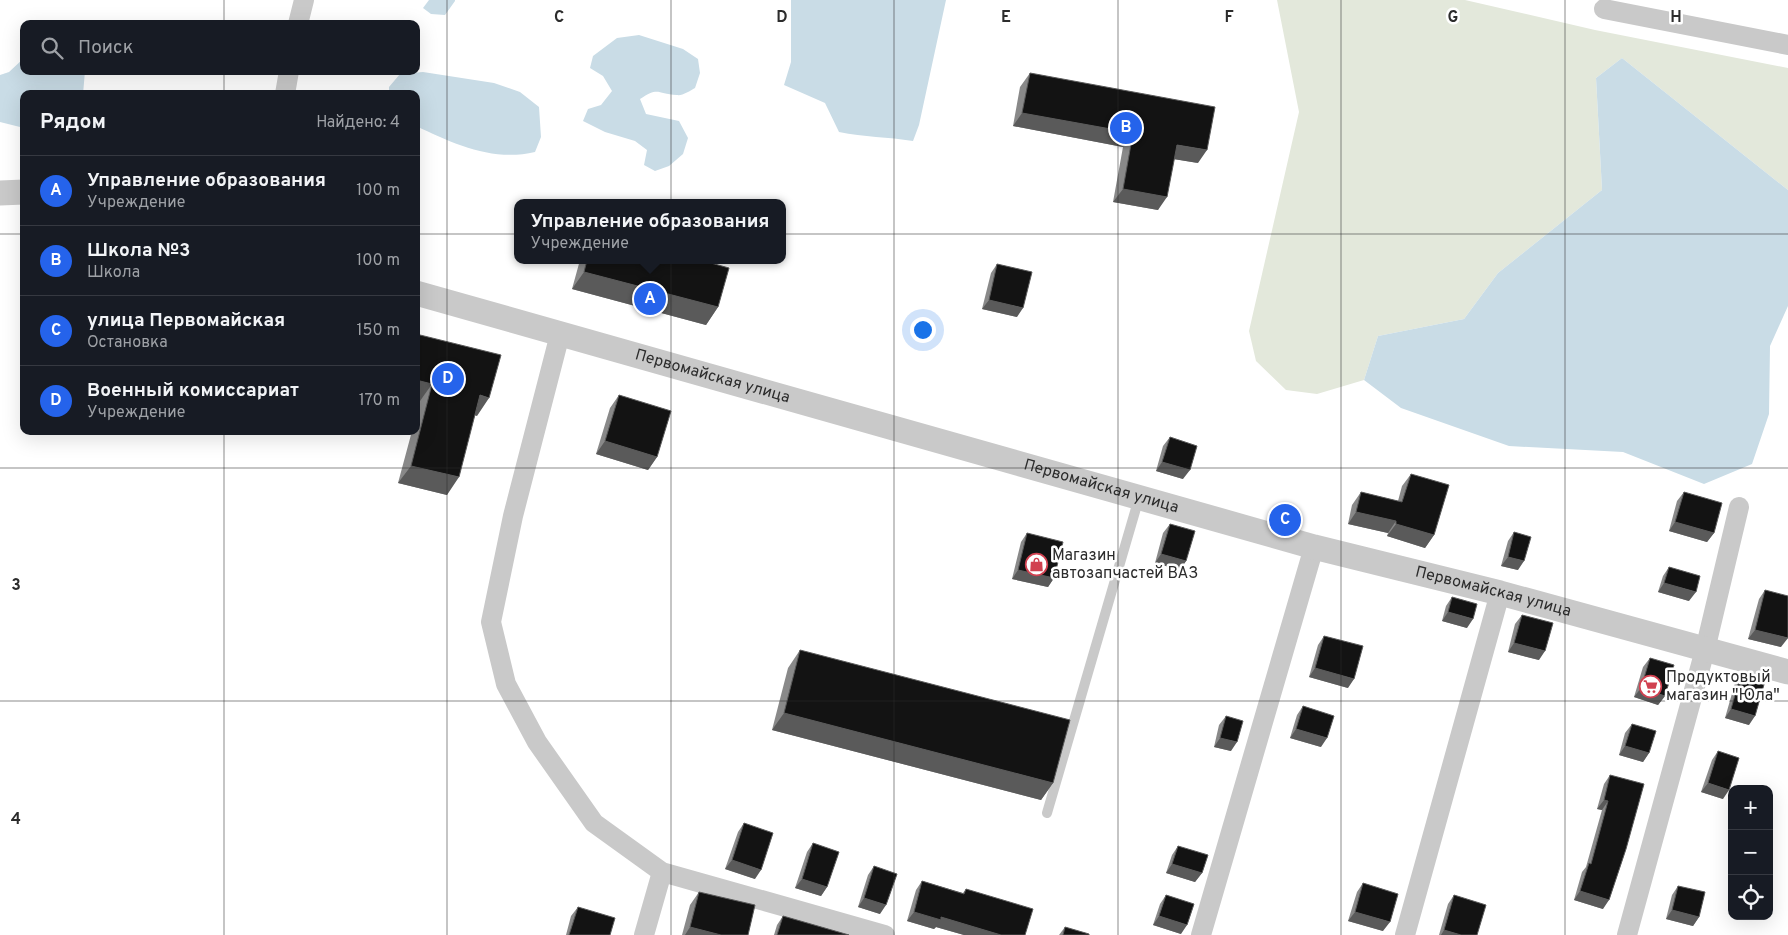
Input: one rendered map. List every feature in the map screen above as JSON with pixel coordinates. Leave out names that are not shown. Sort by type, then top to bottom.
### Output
[{"type":"street","points":[[299,20],[304,0]]},
{"type":"street","points":[[1604,9],[1788,46]]},
{"type":"street","points":[[286,90],[288,75]]},
{"type":"street","points":[[0,193],[20,192]]},
{"type":"street","name":"Первомайская улица","points":[[420,294],[1314,547],[1500,593],[1788,672]]},
{"type":"street","points":[[560,334],[513,516],[491,622],[506,684],[537,742],[594,823],[662,872],[884,935]]},
{"type":"street","points":[[1627,935],[1705,650],[1739,507]]},
{"type":"street","points":[[1201,935],[1314,547]]},
{"type":"street","points":[[1406,935],[1500,593]]},
{"type":"street","points":[[644,935],[662,872]]},
{"type":"lane","points":[[1047,813],[1139,498]]},
{"type":"shaded area","points":[[1277,0],[1465,0],[1595,30],[1788,68],[1788,190],[1622,58],[1596,78],[1602,190],[1498,273],[1464,319],[1378,336],[1364,380],[1317,394],[1286,390],[1256,361],[1249,331],[1299,112]]},
{"type":"water","points":[[429,0],[455,1],[445,15],[431,14],[423,8]]},
{"type":"water","points":[[791,0],[946,0],[919,125],[913,141],[839,132],[825,103],[784,85],[791,62]]},
{"type":"water","points":[[639,35],[683,49],[698,59],[700,73],[695,88],[686,93],[679,95],[655,92],[640,99],[646,114],[679,121],[688,138],[683,154],[669,166],[655,171],[644,165],[647,150],[635,141],[605,132],[583,121],[588,109],[601,105],[612,91],[603,76],[590,68],[593,56],[617,38]]},
{"type":"water","points":[[1622,58],[1788,190],[1788,306],[1770,346],[1769,414],[1752,464],[1704,484],[1623,452],[1509,446],[1401,408],[1364,380],[1378,336],[1464,319],[1498,273],[1602,190],[1596,78]]},
{"type":"water","points":[[20,62],[20,75],[85,75],[83,90],[20,90],[20,127],[0,122],[0,75],[9,72]]},
{"type":"water","points":[[420,72],[494,83],[520,92],[539,107],[541,137],[535,152],[504,155],[474,150],[420,128],[420,90],[389,90],[389,87],[399,75],[420,75]]},
{"type":"building","points":[[1030,73],[1215,107],[1207,150],[1177,145],[1167,197],[1123,189],[1133,133],[1022,113]]},
{"type":"building","points":[[586,264],[714,264],[729,268],[718,307],[584,272]]},
{"type":"building","points":[[997,264],[1032,272],[1023,308],[989,300]]},
{"type":"building","points":[[420,335],[501,355],[489,398],[480,395],[459,477],[411,466],[432,384],[420,381]]},
{"type":"building","points":[[619,395],[671,411],[657,457],[605,441]]},
{"type":"building","points":[[1170,437],[1197,446],[1190,470],[1162,462]]},
{"type":"building","points":[[1411,474],[1449,485],[1434,535],[1396,524],[1396,521],[1356,512],[1361,492],[1402,502]]},
{"type":"building","points":[[1684,492],[1722,503],[1714,533],[1675,522]]},
{"type":"building","points":[[1170,524],[1195,531],[1186,561],[1161,554]]},
{"type":"building","points":[[1514,532],[1531,537],[1524,561],[1508,557]]},
{"type":"building","points":[[1027,533],[1063,542],[1054,578],[1018,570]]},
{"type":"building","points":[[1669,567],[1700,576],[1696,592],[1664,583]]},
{"type":"building","points":[[1765,590],[1788,596],[1788,638],[1755,630]]},
{"type":"building","points":[[1452,597],[1477,604],[1473,619],[1448,612]]},
{"type":"building","points":[[1522,615],[1553,623],[1545,651],[1514,643]]},
{"type":"building","points":[[1324,636],[1363,646],[1354,679],[1315,668]]},
{"type":"building","points":[[800,650],[1070,720],[1053,783],[784,713]]},
{"type":"building","points":[[1650,658],[1674,665],[1665,696],[1641,688]]},
{"type":"building","points":[[1741,674],[1765,681],[1755,716],[1731,709]]},
{"type":"building","points":[[1303,706],[1334,716],[1327,738],[1296,729]]},
{"type":"building","points":[[1226,716],[1243,721],[1237,742],[1220,738]]},
{"type":"building","points":[[1632,724],[1656,731],[1649,753],[1625,746]]},
{"type":"building","points":[[1718,751],[1739,758],[1731,785],[1728,785],[1728,790],[1708,783]]},
{"type":"building","points":[[1610,775],[1644,784],[1626,849],[1609,900],[1580,891],[1589,863],[1591,864],[1608,801],[1604,800]]},
{"type":"building","points":[[744,823],[773,833],[761,870],[732,860]]},
{"type":"building","points":[[813,843],[839,852],[827,887],[802,879]]},
{"type":"building","points":[[1178,846],[1208,855],[1202,873],[1172,864]]},
{"type":"building","points":[[874,866],[897,874],[886,905],[864,898]]},
{"type":"building","points":[[922,881],[964,894],[966,889],[1033,909],[1025,935],[1001,935],[941,917],[941,920],[914,912]]},
{"type":"building","points":[[1363,883],[1398,894],[1390,922],[1355,912]]},
{"type":"building","points":[[1678,886],[1705,892],[1699,917],[1672,910]]},
{"type":"building","points":[[699,892],[755,905],[748,935],[721,935],[690,927]]},
{"type":"building","points":[[1166,895],[1194,904],[1187,925],[1159,916]]},
{"type":"building","points":[[1454,895],[1486,905],[1477,935],[1461,935],[1444,930]]},
{"type":"building","points":[[578,907],[615,918],[610,935],[569,935]]},
{"type":"building","points":[[783,916],[849,935],[777,935]]},
{"type":"building","points":[[1065,927],[1089,934],[1089,935],[1063,935]]},
{"type":"place","name":"Школа №3","points":[[1126,128]]},
{"type":"place","name":"Управление образования","points":[[650,299]]},
{"type":"place","name":"Военный комиссариат","points":[[448,379]]},
{"type":"place","name":"улица Первомайская","points":[[1285,520]]},
{"type":"place","name":"Магазин автозапчастей ВАЗ","points":[[1036,565]]},
{"type":"place","name":"Продуктовый магазин \"Юла\"","points":[[1650,687]]}]
